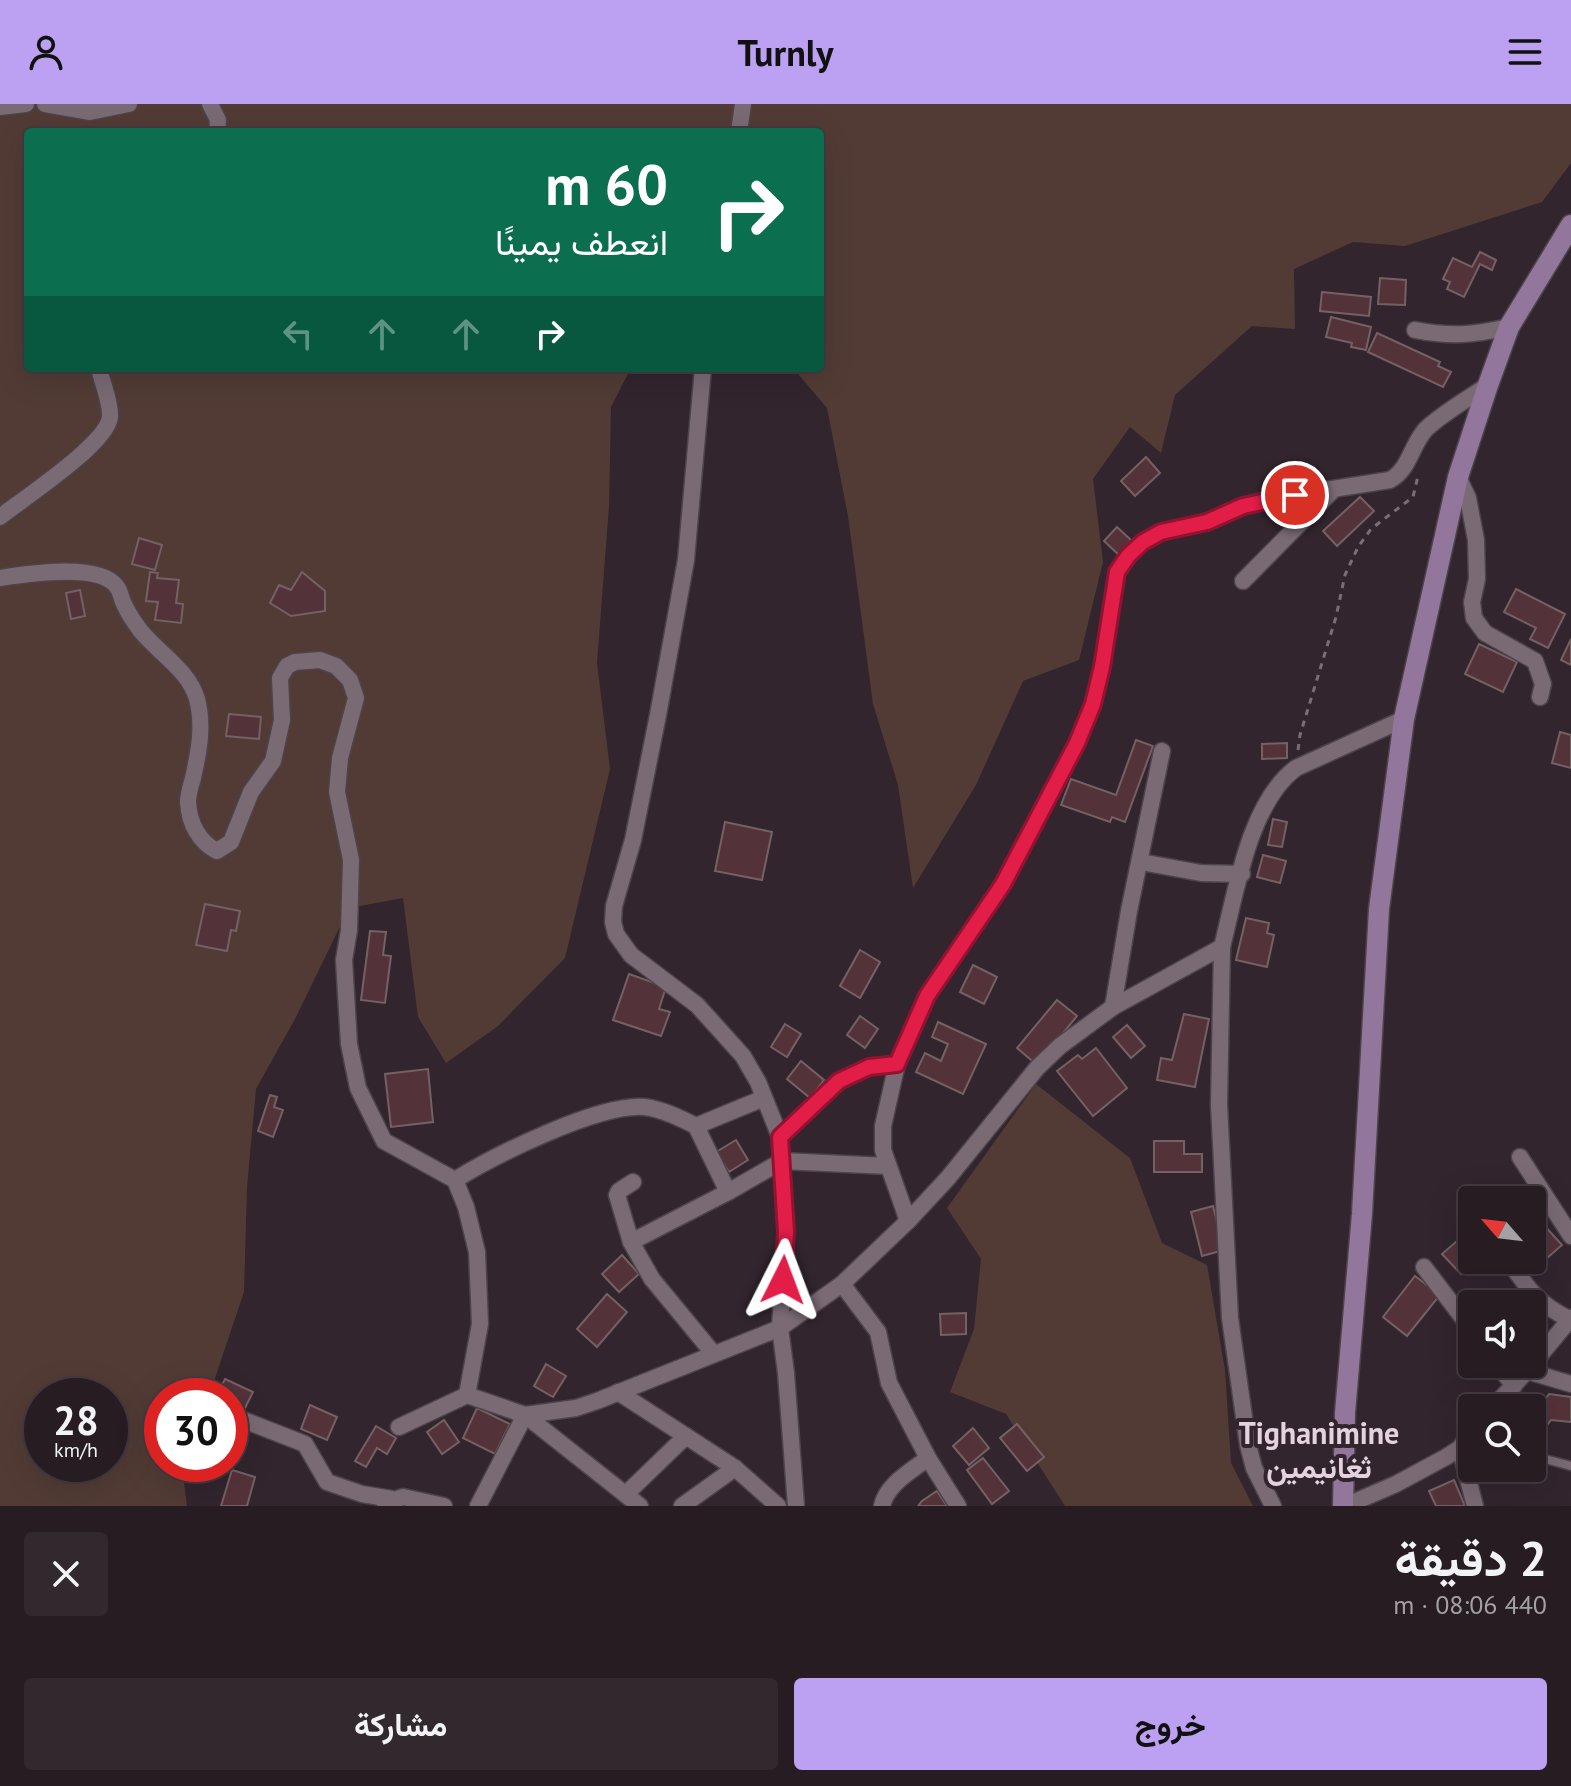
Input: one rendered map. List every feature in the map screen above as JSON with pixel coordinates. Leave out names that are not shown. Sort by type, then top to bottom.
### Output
[{"type":"street","points":[[0,107],[26,104]]},
{"type":"street","points":[[45,104],[90,112],[129,104]]},
{"type":"street","points":[[210,104],[218,120],[217,128]]},
{"type":"street","points":[[740,128],[743,104]]},
{"type":"street","points":[[1458,1461],[1344,1506],[1345,1413],[1362,1214],[1378,925],[1387,834],[1404,719],[1458,477],[1509,327],[1571,225]]},
{"type":"street","points":[[1415,330],[1461,336],[1509,327]]},
{"type":"street","points":[[0,517],[103,434],[108,426],[110,411],[100,372]]},
{"type":"street","points":[[703,372],[686,560],[633,840],[614,906],[613,922],[616,934],[631,955],[697,1005],[730,1039],[743,1056],[780,1137],[786,1232],[780,1328],[788,1388],[795,1506]]},
{"type":"street","points":[[908,1221],[883,1150],[883,1126],[897,1064],[927,996],[1003,884],[1077,743],[1093,704],[1102,667],[1117,572],[1128,556],[1143,542],[1161,532],[1207,522],[1243,506],[1390,480],[1397,476],[1409,459],[1426,429],[1488,385]]},
{"type":"street","points":[[1458,477],[1468,498],[1476,540],[1477,579],[1472,602],[1474,618],[1485,633],[1535,661],[1543,684],[1540,697]]},
{"type":"street","points":[[1243,581],[1332,491]]},
{"type":"street","points":[[0,578],[84,572],[104,577],[117,586],[123,603],[138,627],[157,650],[187,675],[197,699],[201,726],[188,801],[194,828],[204,845],[217,851],[231,842],[251,792],[273,761],[282,720],[280,678],[287,666],[295,662],[320,660],[336,666],[350,680],[356,698],[340,758],[337,792],[351,860],[349,930],[344,960],[345,1001],[355,1073],[368,1113],[384,1141],[455,1180],[466,1207],[477,1252],[480,1290],[480,1324],[467,1395]]},
{"type":"street","points":[[1273,1506],[1254,1468],[1248,1445],[1230,1318],[1219,1105],[1222,947],[1264,805],[1274,788],[1296,768],[1404,719]]},
{"type":"street","points":[[1113,1007],[1162,751]]},
{"type":"street","points":[[1141,862],[1201,873],[1242,874]]},
{"type":"street","points":[[525,1415],[576,1408],[780,1328],[842,1284],[908,1221],[1037,1068],[1060,1046],[1113,1007],[1222,947]]},
{"type":"street","points":[[780,1137],[839,1081],[869,1067],[897,1064]]},
{"type":"street","points":[[696,1126],[764,1098]]},
{"type":"street","points":[[455,1180],[486,1161],[581,1120],[644,1107],[696,1126],[728,1192]]},
{"type":"street","points":[[1520,1157],[1571,1236]]},
{"type":"street","points":[[631,1242],[782,1161],[888,1166]]},
{"type":"street","points":[[633,1182],[617,1195],[631,1242],[652,1279],[713,1353]]},
{"type":"street","points":[[1424,1267],[1458,1312]]},
{"type":"street","points":[[1518,1274],[1547,1308],[1571,1319],[1546,1349]]},
{"type":"street","points":[[842,1284],[878,1332],[884,1350],[885,1372],[928,1458],[958,1506]]},
{"type":"street","points":[[1546,1377],[1571,1384]]},
{"type":"street","points":[[1508,1378],[1514,1386]]},
{"type":"street","points":[[1506,1394],[1521,1378]]},
{"type":"street","points":[[618,1392],[735,1468],[778,1506]]},
{"type":"street","points":[[399,1427],[467,1395],[525,1415],[640,1506]]},
{"type":"street","points":[[478,1506],[525,1415]]},
{"type":"street","points":[[248,1422],[305,1444],[327,1482],[386,1502],[414,1498],[444,1506]]},
{"type":"street","points":[[626,1494],[686,1436]]},
{"type":"street","points":[[882,1506],[894,1484],[928,1458]]},
{"type":"street","points":[[682,1506],[735,1468]]},
{"type":"street","points":[[1470,1482],[1475,1506]]},
{"type":"lane","points":[[1546,1459],[1571,1466]]},
{"type":"path","points":[[1296,768],[1300,735],[1336,617],[1345,575],[1358,547],[1371,529],[1413,497],[1418,475]]},
{"type":"shaded area","points":[[0,104],[1571,104],[1571,163],[1542,202],[1405,246],[1353,242],[1294,269],[1295,329],[1252,326],[1175,395],[1161,453],[1130,427],[1093,479],[1103,562],[1079,660],[1023,681],[976,785],[913,888],[898,785],[873,704],[848,516],[827,408],[796,372],[824,372],[824,128],[24,128],[24,372],[629,372],[611,407],[609,506],[597,663],[610,769],[565,958],[498,1026],[446,1063],[418,1017],[403,898],[349,908],[295,1019],[256,1089],[247,1187],[244,1292],[215,1378],[144,1378],[144,1482],[184,1482],[187,1506],[0,1506]]},
{"type":"shaded area","points":[[1036,1084],[1130,1158],[1162,1243],[1207,1265],[1225,1370],[1231,1463],[1253,1506],[1065,1506],[1006,1414],[950,1392],[974,1329],[981,1259],[947,1208]]},
{"type":"building","points":[[1480,252],[1496,260],[1492,270],[1480,264],[1464,297],[1447,289],[1450,282],[1443,279],[1453,258],[1472,267]]},
{"type":"building","points":[[1380,278],[1406,280],[1405,305],[1378,304]]},
{"type":"building","points":[[1322,292],[1371,297],[1369,316],[1320,311]]},
{"type":"building","points":[[1331,317],[1371,327],[1366,350],[1326,337]]},
{"type":"building","points":[[1377,333],[1440,362],[1438,366],[1451,372],[1443,387],[1368,352]]},
{"type":"building","points":[[1146,457],[1160,473],[1135,496],[1121,481]]},
{"type":"building","points":[[1360,497],[1374,511],[1337,546],[1323,531]]},
{"type":"building","points":[[1117,527],[1133,542],[1120,556],[1104,541]]},
{"type":"building","points":[[139,538],[162,545],[155,570],[132,564]]},
{"type":"building","points":[[150,572],[158,573],[157,578],[179,580],[176,603],[183,604],[181,623],[155,620],[158,602],[146,601]]},
{"type":"building","points":[[302,572],[325,591],[325,611],[291,616],[270,603],[279,585],[291,590]]},
{"type":"building","points":[[1516,589],[1565,614],[1548,648],[1530,639],[1536,628],[1504,612]]},
{"type":"building","points":[[80,590],[85,616],[71,619],[66,593]]},
{"type":"building","points":[[1571,639],[1571,665],[1561,660]]},
{"type":"building","points":[[1479,644],[1517,662],[1503,692],[1465,674]]},
{"type":"building","points":[[229,714],[261,717],[259,739],[226,736]]},
{"type":"building","points":[[1560,732],[1571,735],[1571,768],[1552,763]]},
{"type":"building","points":[[1136,740],[1153,746],[1125,822],[1112,817],[1110,822],[1061,805],[1071,779],[1116,795]]},
{"type":"building","points":[[1287,743],[1287,758],[1262,759],[1262,744]]},
{"type":"building","points":[[1273,819],[1287,822],[1282,847],[1268,845]]},
{"type":"building","points":[[725,822],[772,832],[762,880],[715,871]]},
{"type":"building","points":[[1263,855],[1286,861],[1280,883],[1257,877]]},
{"type":"building","points":[[205,904],[240,911],[236,931],[231,930],[227,951],[196,945]]},
{"type":"building","points":[[1246,918],[1269,923],[1267,933],[1274,935],[1267,967],[1236,960]]},
{"type":"building","points":[[370,931],[386,932],[383,955],[391,956],[385,1003],[361,1000]]},
{"type":"building","points":[[860,950],[880,962],[860,998],[840,986]]},
{"type":"building","points":[[973,965],[997,977],[984,1004],[960,992]]},
{"type":"building","points":[[629,974],[666,987],[659,1009],[670,1012],[661,1036],[613,1020]]},
{"type":"building","points":[[1057,1000],[1077,1016],[1037,1065],[1017,1048]]},
{"type":"building","points":[[1184,1014],[1209,1019],[1195,1087],[1157,1080],[1161,1058],[1172,1060]]},
{"type":"building","points":[[860,1016],[878,1029],[865,1048],[847,1035]]},
{"type":"building","points":[[938,1022],[986,1044],[963,1094],[916,1072],[925,1053],[941,1061],[948,1044],[932,1037]]},
{"type":"building","points":[[785,1024],[801,1034],[787,1057],[771,1047]]},
{"type":"building","points":[[1127,1025],[1145,1046],[1131,1058],[1113,1037]]},
{"type":"building","points":[[1096,1048],[1127,1088],[1093,1116],[1057,1071],[1078,1055],[1082,1059]]},
{"type":"building","points":[[801,1061],[824,1080],[810,1098],[787,1079]]},
{"type":"building","points":[[428,1069],[433,1122],[391,1127],[385,1074]]},
{"type":"building","points":[[270,1095],[277,1097],[274,1107],[283,1110],[273,1137],[258,1131]]},
{"type":"building","points":[[736,1140],[748,1160],[729,1172],[716,1152]]},
{"type":"building","points":[[1154,1141],[1184,1141],[1184,1154],[1202,1154],[1202,1172],[1154,1172]]},
{"type":"building","points":[[1213,1206],[1224,1250],[1202,1256],[1191,1212]]},
{"type":"building","points":[[1546,1227],[1562,1245],[1546,1259]]},
{"type":"building","points":[[1458,1240],[1458,1271],[1442,1254]]},
{"type":"building","points":[[622,1255],[639,1274],[619,1292],[602,1274]]},
{"type":"building","points":[[1415,1276],[1440,1295],[1407,1336],[1383,1317]]},
{"type":"building","points":[[607,1294],[627,1312],[597,1347],[577,1329]]},
{"type":"building","points":[[966,1313],[966,1334],[941,1335],[940,1314]]},
{"type":"building","points":[[546,1364],[566,1376],[553,1397],[534,1386]]},
{"type":"building","points":[[1549,1394],[1571,1397],[1571,1422],[1551,1420],[1546,1427],[1546,1398]]},
{"type":"building","points":[[310,1405],[337,1417],[327,1440],[301,1429]]},
{"type":"building","points":[[477,1408],[510,1424],[495,1454],[463,1438]]},
{"type":"building","points":[[444,1420],[459,1442],[442,1454],[427,1432]]},
{"type":"building","points":[[1017,1424],[1044,1457],[1027,1471],[1000,1438]]},
{"type":"building","points":[[376,1426],[396,1438],[387,1454],[377,1448],[366,1467],[355,1461]]},
{"type":"building","points":[[973,1428],[989,1448],[969,1465],[953,1446]]},
{"type":"building","points":[[983,1458],[1009,1491],[992,1504],[967,1470]]},
{"type":"building","points":[[248,1475],[255,1477],[247,1506],[221,1506],[228,1482],[248,1482]]},
{"type":"building","points":[[1454,1480],[1465,1506],[1436,1506],[1429,1491]]},
{"type":"building","points":[[937,1491],[947,1506],[918,1506],[922,1501]]},
{"type":"district","name":"Tighanimine ثغانيمين","points":[[1319,1449]]},
{"type":"route","points":[[783,1280],[786,1232],[780,1137],[839,1081],[869,1067],[897,1064],[927,996],[1003,884],[1077,743],[1093,704],[1102,667],[1117,572],[1143,542],[1161,532],[1207,522],[1243,506],[1295,495]]}]
